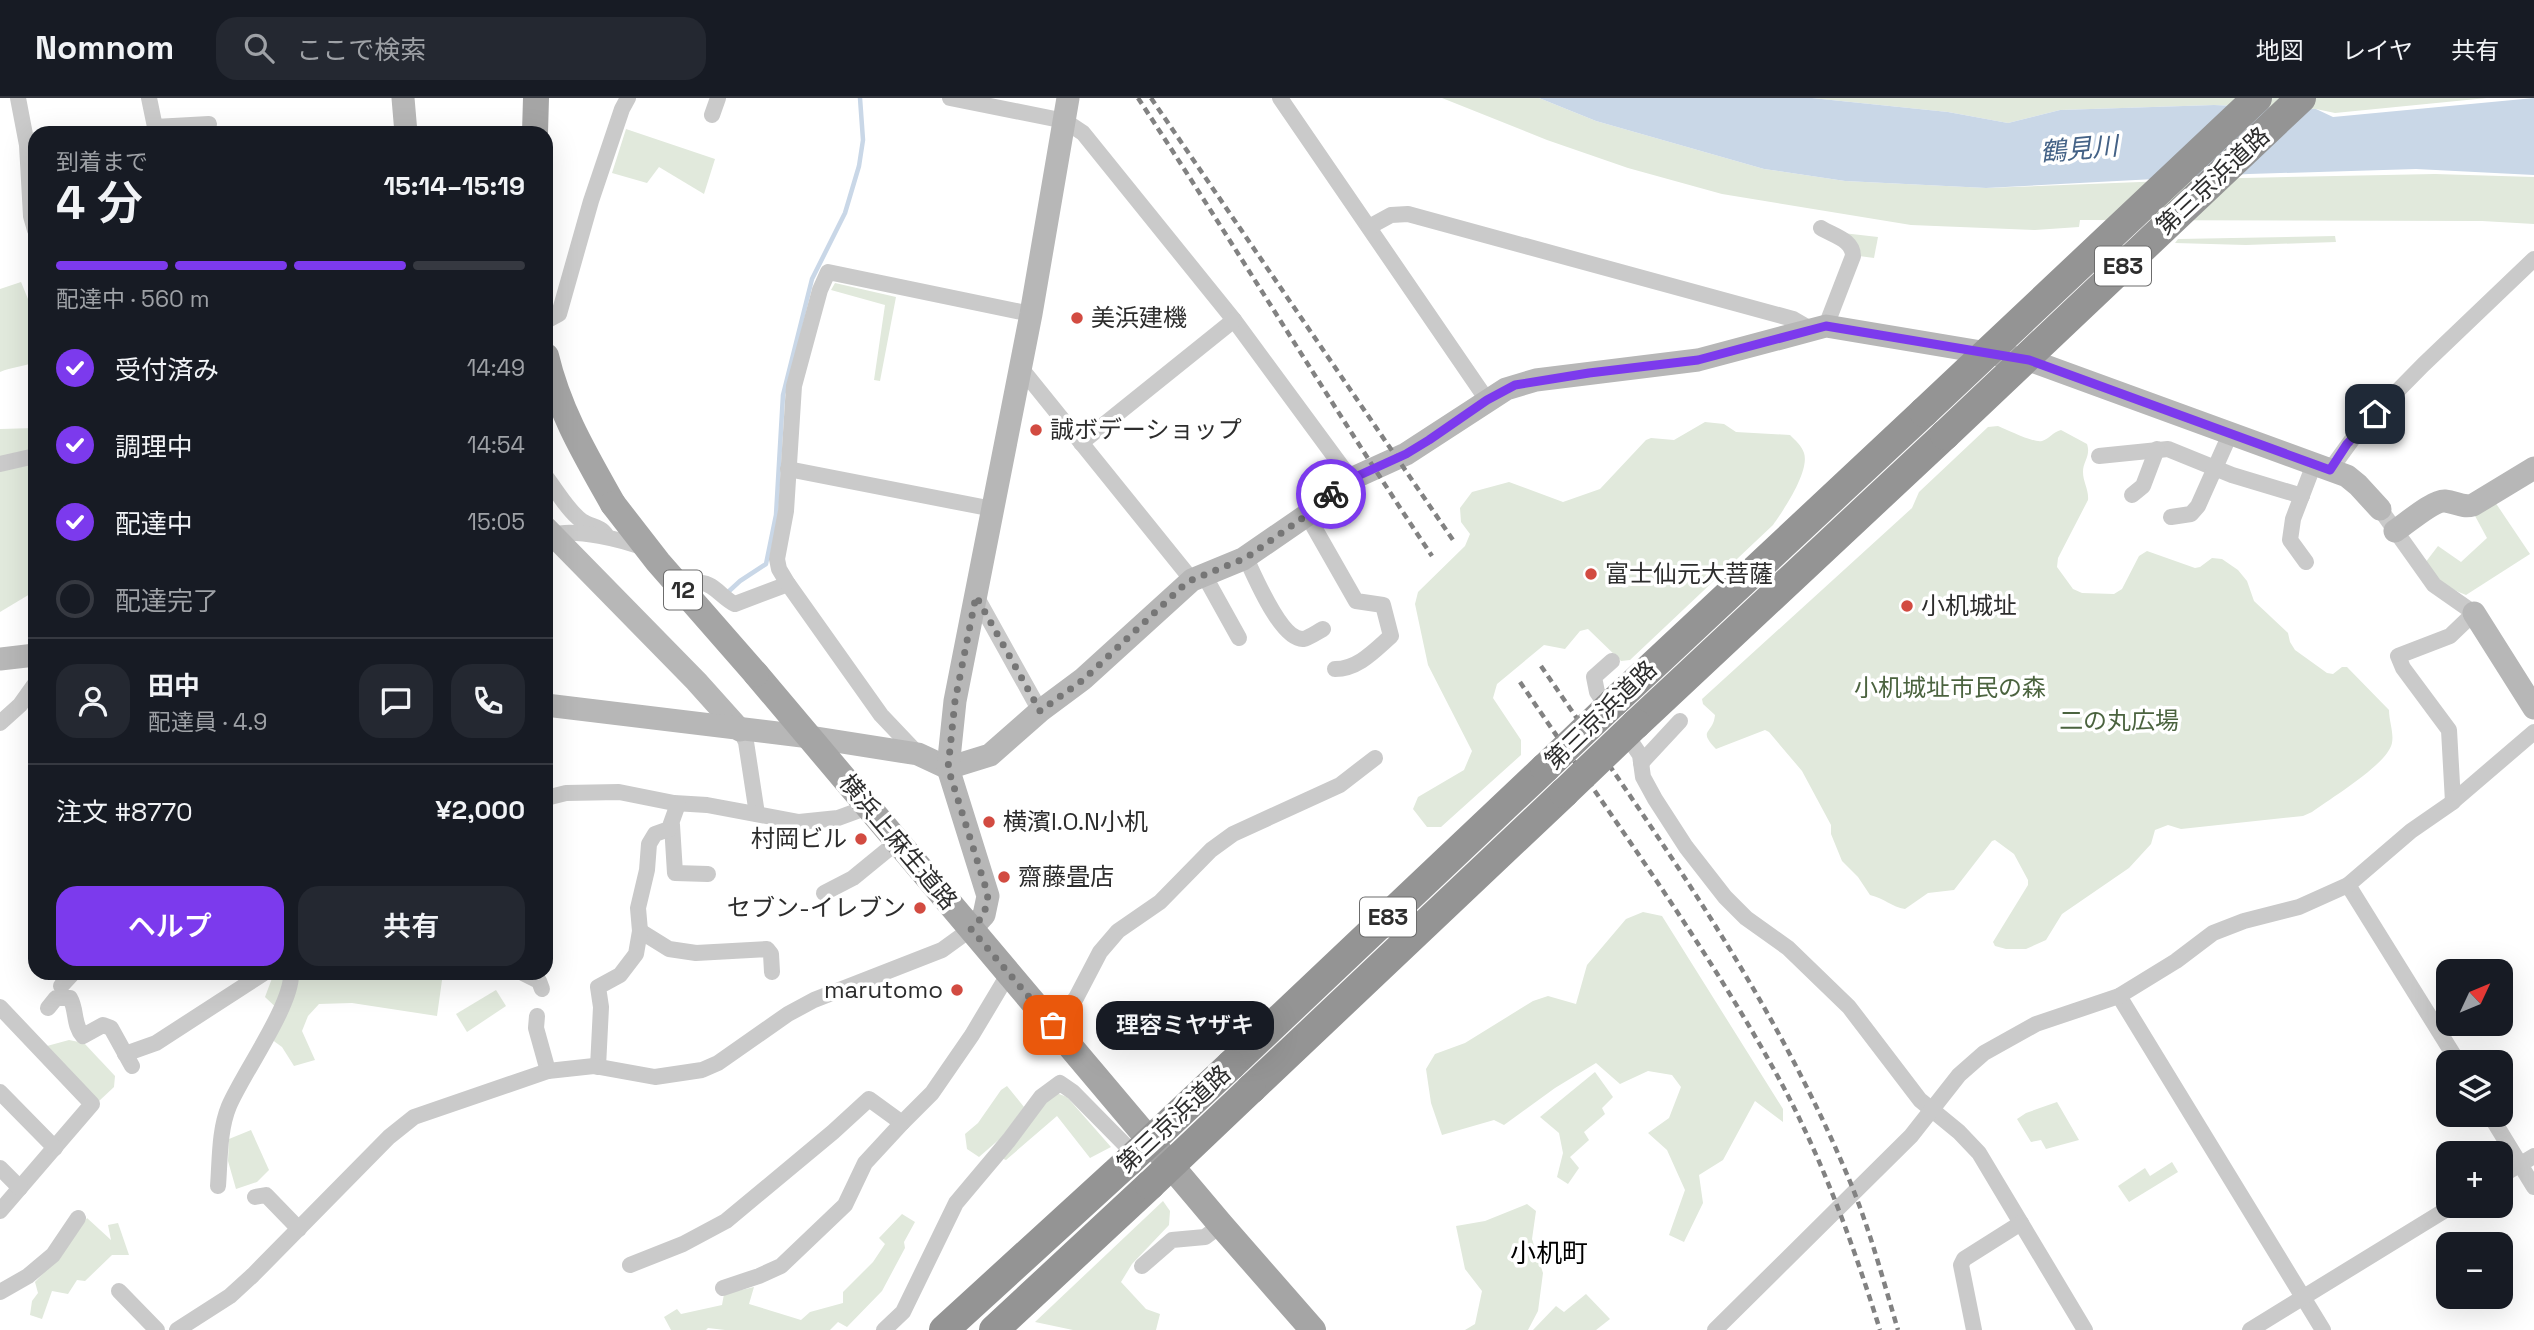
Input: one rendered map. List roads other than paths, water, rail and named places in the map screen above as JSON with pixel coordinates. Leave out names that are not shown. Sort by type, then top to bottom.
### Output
[{"type":"highway","name":"第三京浜道路","points":[[943,1330],[1129,1161],[2257,98]]},
{"type":"highway","name":"第三京浜道路","points":[[994,1330],[2301,98]]},
{"type":"main road","points":[[536,98],[536,126]]},
{"type":"main road","name":"横浜上麻生道路","points":[[553,397],[613,504],[658,562],[810,737],[1308,1328]]},
{"type":"street","points":[[18,98],[28,163]]},
{"type":"street","points":[[149,98],[155,126]]},
{"type":"street","points":[[403,98],[405,126]]},
{"type":"street","points":[[553,317],[559,314],[591,201],[628,98]]},
{"type":"street","points":[[712,115],[718,98]]},
{"type":"street","points":[[950,98],[1065,121],[1076,126],[1095,145],[1234,320],[1351,479]]},
{"type":"street","points":[[177,1330],[230,1296],[389,1137],[414,1117],[548,1071],[598,1067],[655,1077],[702,1070],[718,1063],[788,1014],[814,1000],[942,950],[971,929],[984,915],[988,895],[948,768],[955,701],[1031,314],[1068,98]]},
{"type":"street","points":[[1280,98],[1487,400]]},
{"type":"street","points":[[173,126],[209,124]]},
{"type":"street","points":[[1369,228],[1391,215],[1408,214],[1819,328],[2029,360],[2347,476],[2380,509],[2434,585],[2474,614],[2534,708]]},
{"type":"street","points":[[553,706],[810,737],[918,754],[948,768],[990,755],[1040,711],[1083,680],[1198,578],[1246,558],[1307,515],[1351,479],[1406,454],[1487,400],[1515,385],[1698,360],[1819,328],[1853,257],[1853,249],[1848,242],[1821,228]]},
{"type":"street","points":[[2306,562],[2290,540],[2293,519],[2302,496],[2322,467],[2534,259]]},
{"type":"street","points":[[918,754],[881,715],[779,569],[776,559],[786,511],[794,386],[820,290],[828,272],[1031,314]]},
{"type":"street","points":[[1081,443],[1234,320]]},
{"type":"street","points":[[1020,367],[1081,443],[1198,578],[1239,638]]},
{"type":"street","points":[[2171,517],[2192,514],[2198,506],[2231,432]]},
{"type":"street","points":[[2132,495],[2143,485],[2157,449]]},
{"type":"street","points":[[2099,456],[2168,449],[2216,469],[2302,496]]},
{"type":"street","points":[[0,464],[28,458]]},
{"type":"street","points":[[2395,531],[2435,503],[2444,501],[2466,507],[2473,505],[2534,468]]},
{"type":"street","points":[[788,469],[993,509]]},
{"type":"street","points":[[553,486],[577,516],[602,529],[608,539]]},
{"type":"street","points":[[1307,515],[1356,600],[1383,605],[1391,636],[1366,659],[1345,669],[1335,669]]},
{"type":"street","points":[[553,537],[572,532],[636,544],[654,553],[664,564],[664,581],[669,588],[701,582],[709,584],[735,604],[788,584]]},
{"type":"street","points":[[553,540],[695,681],[740,730],[746,742],[757,814]]},
{"type":"street","points":[[1246,558],[1268,603],[1294,637],[1305,639],[1323,629]]},
{"type":"street","points":[[976,596],[1040,711]]},
{"type":"street","points":[[2453,802],[2449,730],[2403,668],[2398,656],[2450,636],[2474,614]]},
{"type":"street","points":[[0,659],[28,655]]},
{"type":"street","points":[[1612,661],[1594,677],[1597,692],[1640,755],[1643,777],[1681,839],[1725,897],[1769,937],[1788,948],[1849,1007],[1930,1110],[1959,1132],[1979,1153],[2085,1330]]},
{"type":"street","points":[[0,723],[28,694]]},
{"type":"street","points":[[1641,763],[1680,721]]},
{"type":"street","points":[[1715,1330],[1911,1136],[1959,1075],[1984,1053],[2036,1024],[2119,996],[2176,961],[2213,933],[2244,921],[2299,907],[2348,885],[2411,831],[2453,802],[2534,732]]},
{"type":"street","points":[[1053,1025],[1076,998],[1100,952],[1118,931],[1160,902],[1211,850],[1233,834],[1340,785],[1375,758]]},
{"type":"street","points":[[553,796],[566,793],[619,792],[678,804],[707,805],[799,822],[838,818],[868,807]]},
{"type":"street","points":[[678,804],[672,825],[675,873],[708,874]]},
{"type":"street","points":[[598,1067],[601,1007],[598,987],[620,975],[636,954],[640,931],[638,908],[647,870],[649,844],[655,834],[672,825]]},
{"type":"street","points":[[824,893],[853,878],[897,842]]},
{"type":"street","points":[[2348,885],[2451,1050]]},
{"type":"street","points":[[640,931],[669,949],[696,953],[766,949],[771,954],[772,972]]},
{"type":"street","points":[[723,1288],[781,1266],[845,1205],[865,1163],[932,1093],[972,1035],[1009,973]]},
{"type":"street","points":[[61,986],[67,980]]},
{"type":"street","points":[[48,1008],[56,998],[69,998],[73,1004],[77,1030],[83,1036],[107,1025],[129,1060],[253,980]]},
{"type":"street","points":[[218,1186],[221,1140],[228,1108],[285,1002],[290,980]]},
{"type":"street","points":[[537,980],[542,989]]},
{"type":"street","points":[[2119,996],[2323,1330]]},
{"type":"street","points":[[0,1007],[92,1104],[0,1211]]},
{"type":"street","points":[[537,1017],[536,1028],[548,1071]]},
{"type":"street","points":[[884,1330],[903,1312],[956,1202],[1009,1140],[1041,1097],[1060,1083],[1073,1092],[1145,1164],[1160,1150]]},
{"type":"street","points":[[0,1092],[55,1148]]},
{"type":"street","points":[[630,1265],[683,1244],[726,1221],[833,1132],[869,1098],[902,1123]]},
{"type":"street","points":[[2500,1127],[2527,1160],[2534,1187]]},
{"type":"street","points":[[0,1168],[20,1188]]},
{"type":"street","points":[[254,1196],[266,1195],[299,1229]]},
{"type":"street","points":[[2249,1330],[2436,1216]]},
{"type":"street","points":[[0,1292],[28,1276],[53,1255],[78,1218]]},
{"type":"street","points":[[1974,1330],[1961,1265],[1964,1259],[2021,1223]]},
{"type":"street","points":[[1142,1266],[1172,1240],[1205,1237],[1221,1225]]},
{"type":"street","points":[[119,1290],[156,1330]]},
{"type":"water","name":"鶴見川","points":[[1539,98],[1812,98],[1948,112],[2008,123],[2060,110],[2214,105],[2316,109],[2333,117],[2534,98],[2534,175],[2416,169],[2249,174],[1986,188],[1845,181],[1764,169],[1596,121]]},
{"type":"waterway","points":[[727,593],[766,564],[776,515],[783,395],[812,279],[845,213],[859,166],[863,140],[860,98]]},
{"type":"railway","points":[[1138,98],[1432,556]]},
{"type":"railway","points":[[1151,98],[1453,540]]},
{"type":"railway","points":[[1541,666],[1670,855],[1751,984],[1788,1051],[1853,1189],[1898,1330]]},
{"type":"railway","points":[[1520,682],[1691,933],[1784,1088],[1838,1207],[1880,1330]]},
{"type":"place","name":"美浜建機","points":[[1077,318]]},
{"type":"place","name":"誠ボデーショップ","points":[[1036,430]]},
{"type":"place","name":"富士仙元大菩薩","points":[[1591,574]]},
{"type":"place","name":"小机城址","points":[[1907,606]]},
{"type":"place","name":"横濱I.O.N小机","points":[[989,822]]},
{"type":"place","name":"村岡ビル","points":[[861,839]]},
{"type":"place","name":"齋藤畳店","points":[[1004,877]]},
{"type":"place","name":"セブン-イレブン","points":[[920,908]]},
{"type":"place","name":"marutomo","points":[[957,990]]},
{"type":"place","name":"理容ミヤザキ","points":[[1053,1025]]},
{"type":"district","name":"小机町","points":[[1549,1253]]},
{"type":"park label","name":"小机城址市民の森","points":[[1950,688]]},
{"type":"park label","name":"二の丸広場","points":[[2119,721]]}]
